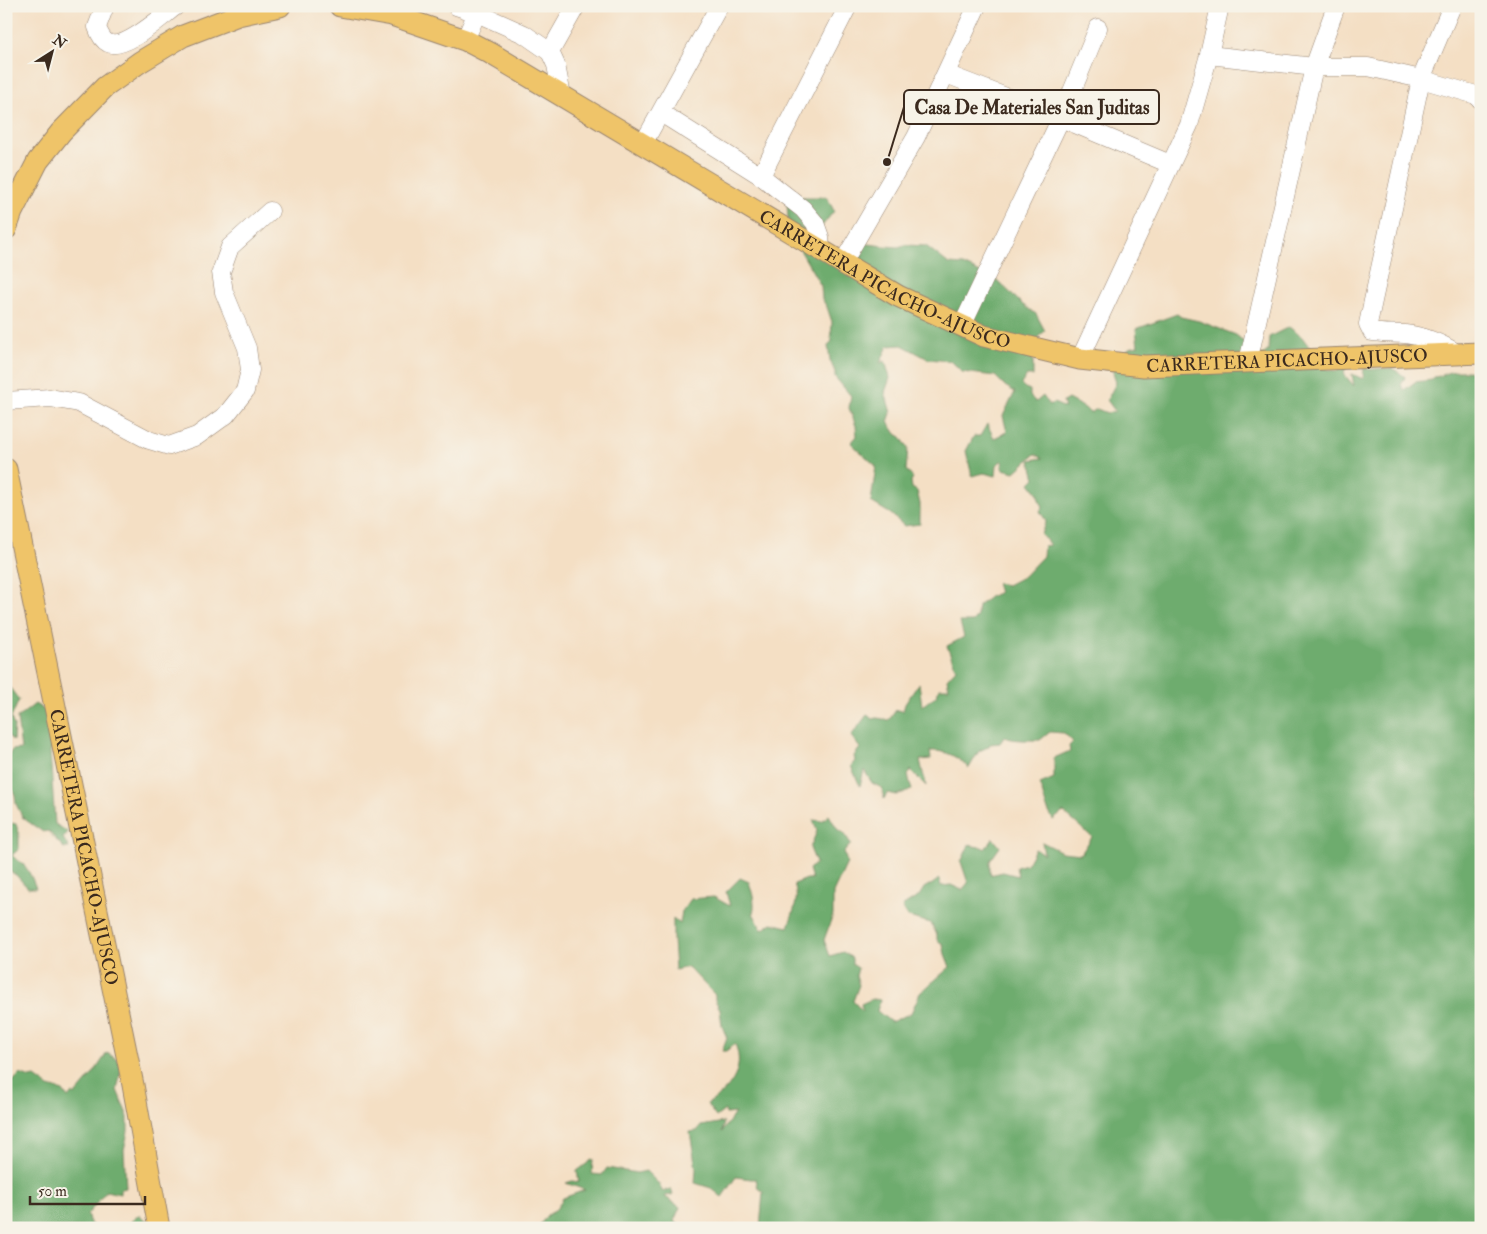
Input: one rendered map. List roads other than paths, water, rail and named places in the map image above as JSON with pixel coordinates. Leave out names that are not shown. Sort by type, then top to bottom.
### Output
[{"type":"main road","points":[[6,229],[12,212],[38,161],[61,132],[105,87],[140,62],[183,36],[238,15],[280,6]]},
{"type":"main road","name":"CARRETERA PICACHO-AJUSCO","points":[[340,6],[392,15],[465,40],[490,53],[898,296],[984,336],[1080,359],[1144,366],[1481,353]]},
{"type":"main road","name":"CARRETERA PICACHO-AJUSCO","points":[[6,469],[133,1085],[158,1228]]},
{"type":"street","points":[[105,6],[97,27],[101,37],[108,43],[117,45],[138,35],[176,6]]},
{"type":"street","points":[[456,6],[478,10],[524,34],[550,52],[556,66],[562,96]]},
{"type":"street","points":[[550,52],[576,6]]},
{"type":"street","points":[[643,144],[719,6]]},
{"type":"street","points":[[761,176],[848,6]]},
{"type":"street","points":[[842,264],[916,137],[977,6]]},
{"type":"street","points":[[1080,359],[1189,125],[1210,55],[1220,6]]},
{"type":"street","points":[[1248,362],[1314,67],[1336,6]]},
{"type":"street","points":[[1452,6],[1421,80],[1368,324],[1372,332],[1423,337],[1443,344],[1458,354]]},
{"type":"street","points":[[465,40],[478,10]]},
{"type":"street","points":[[962,326],[1061,118],[1098,28]]},
{"type":"street","points":[[1210,55],[1314,67],[1368,67],[1479,95]]},
{"type":"street","points":[[946,74],[1061,118],[1170,164]]},
{"type":"street","points":[[661,113],[761,176],[803,209],[815,223],[820,237],[821,251]]},
{"type":"street","points":[[6,401],[50,398],[79,403],[149,440],[169,446],[198,436],[226,415],[245,391],[250,370],[247,348],[224,292],[221,272],[230,247],[270,211]]},
{"type":"place","name":"Casa De Materiales San Juditas","points":[[887,162]]}]
